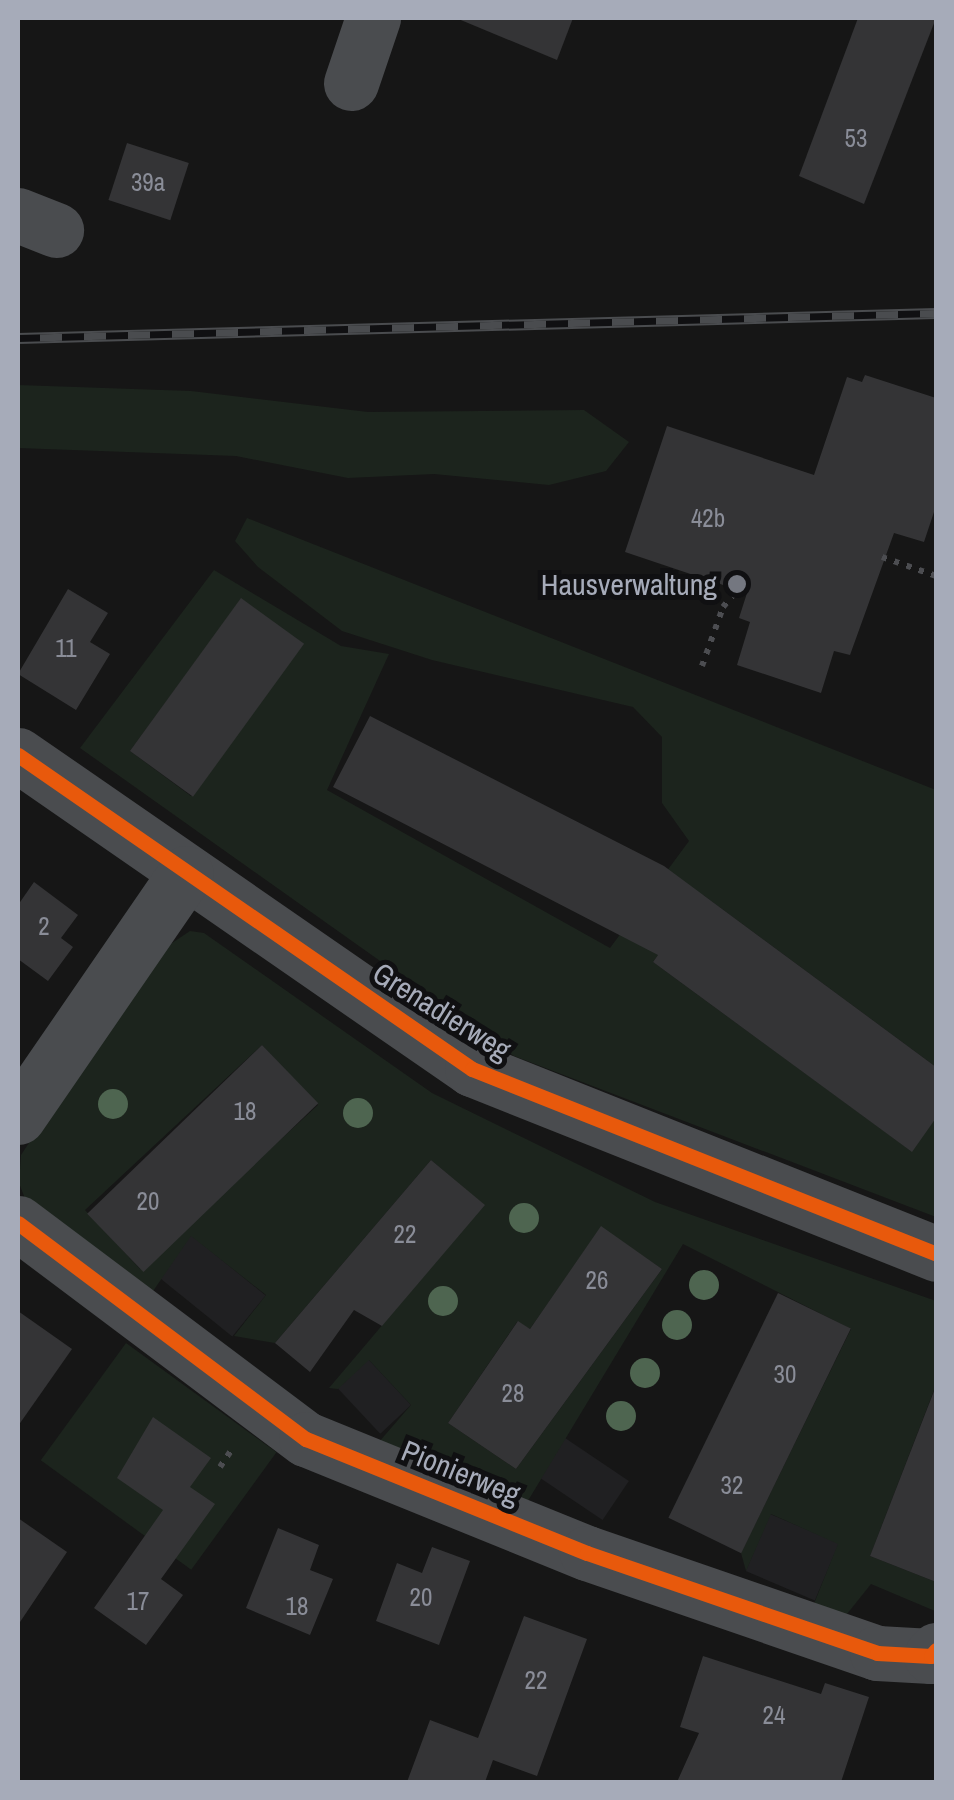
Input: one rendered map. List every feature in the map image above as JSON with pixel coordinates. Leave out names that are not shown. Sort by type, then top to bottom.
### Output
[{"type":"street","points":[[351,82],[373,18]]},
{"type":"street","name":"Grenadierweg","points":[[18,755],[472,1069],[936,1254]]},
{"type":"street","points":[[18,1117],[186,873]]},
{"type":"street","name":"Pionierweg","points":[[18,1224],[306,1439],[587,1553],[877,1653],[931,1656],[936,1650]]},
{"type":"path","points":[[882,557],[936,576]]},
{"type":"path","points":[[702,666],[724,607],[738,590]]},
{"type":"shaded area","points":[[18,385],[191,391],[368,412],[584,410],[629,442],[606,471],[549,485],[434,474],[348,478],[236,456],[18,448]]},
{"type":"shaded area","points":[[247,518],[936,790],[936,1067],[703,895],[653,962],[911,1151],[936,1118],[936,1217],[514,1056],[80,748],[214,570],[341,646],[389,654],[327,790],[610,948],[689,841],[662,803],[662,737],[633,707],[432,660],[342,631],[258,567],[235,541]],"holes":[[[241,599],[192,796],[130,751]]]},
{"type":"shaded area","points":[[190,931],[204,933],[432,1093],[655,1202],[936,1301],[936,1385],[870,1556],[936,1582],[935,1611],[871,1584],[835,1629],[807,1621],[838,1544],[771,1514],[746,1571],[741,1553],[851,1329],[683,1244],[523,1509],[372,1450],[411,1405],[369,1360],[338,1389],[329,1388],[484,1205],[431,1160],[275,1343],[234,1336],[266,1295],[191,1236],[149,1297],[29,1209],[19,1183],[21,1155],[151,957]],"holes":[[[262,1045],[318,1105],[140,1269],[85,1210]],[[601,1227],[662,1269],[516,1469],[448,1423],[517,1322],[530,1329]]]},
{"type":"shaded area","points":[[191,1235],[266,1295],[232,1337],[158,1276]]},
{"type":"shaded area","points":[[126,1343],[276,1452],[191,1570],[41,1460]]},
{"type":"shaded area","points":[[368,1359],[411,1405],[380,1434],[337,1388]]},
{"type":"shaded area","points":[[565,1438],[629,1481],[603,1520],[539,1477]]},
{"type":"shaded area","points":[[770,1514],[839,1543],[815,1600],[746,1571]]},
{"type":"building","points":[[456,18],[573,18],[557,60]]},
{"type":"building","points":[[858,18],[936,18],[864,204],[799,176]]},
{"type":"building","points":[[127,143],[189,163],[170,220],[108,200]]},
{"type":"building","points":[[865,375],[936,398],[936,506],[924,542],[894,533],[850,655],[834,651],[821,693],[737,665],[750,622],[739,618],[747,593],[625,552],[667,426],[814,475],[847,377],[862,382]]},
{"type":"building","points":[[68,589],[108,613],[90,642],[110,654],[76,710],[18,674]]},
{"type":"building","points":[[241,598],[304,644],[193,797],[130,751]]},
{"type":"building","points":[[370,716],[664,866],[936,1067],[936,1118],[912,1152],[653,962],[658,955],[333,787]]},
{"type":"building","points":[[34,882],[78,915],[61,938],[73,947],[48,981],[18,959],[18,905]]},
{"type":"building","points":[[262,1045],[318,1103],[143,1272],[87,1214]]},
{"type":"building","points":[[431,1160],[485,1205],[382,1326],[354,1310],[310,1372],[275,1343]]},
{"type":"building","points":[[601,1226],[662,1269],[516,1469],[448,1423],[518,1321],[530,1329]]},
{"type":"building","points":[[778,1293],[851,1329],[741,1553],[668,1518]]},
{"type":"building","points":[[18,1311],[72,1349],[18,1426]]},
{"type":"building","points":[[936,1392],[936,1582],[870,1556]]},
{"type":"building","points":[[153,1417],[211,1458],[190,1487],[215,1504],[161,1579],[183,1595],[146,1645],[94,1608],[163,1510],[117,1478]]},
{"type":"building","points":[[18,1518],[67,1552],[18,1625]]},
{"type":"building","points":[[278,1528],[319,1545],[310,1570],[333,1579],[310,1635],[246,1608]]},
{"type":"building","points":[[432,1547],[470,1561],[439,1645],[376,1621],[397,1563],[422,1573]]},
{"type":"building","points":[[524,1616],[587,1639],[537,1776],[493,1760],[485,1782],[407,1782],[430,1720],[478,1738]]},
{"type":"building","points":[[703,1656],[821,1694],[825,1683],[869,1697],[841,1782],[677,1782],[699,1733],[680,1727]]},
{"type":"railway","points":[[18,338],[936,313]]},
{"type":"cycle path","points":[[18,755],[472,1069],[936,1254]]},
{"type":"cycle path","points":[[18,1223],[306,1439],[587,1553],[877,1653],[931,1656],[936,1650]]},
{"type":"place","name":"Hausverwaltung","points":[[737,584]]}]
